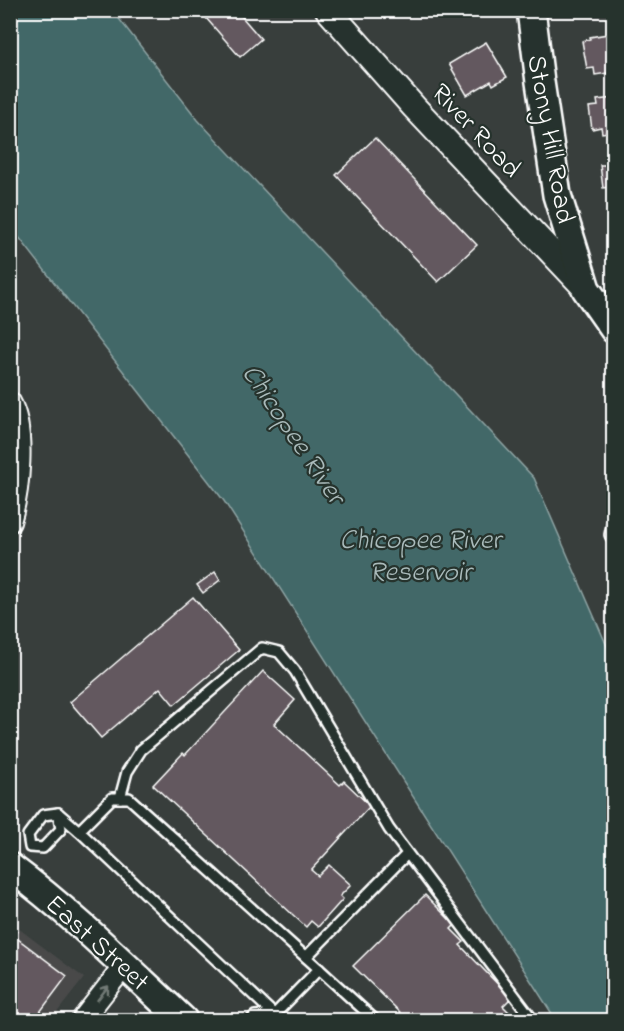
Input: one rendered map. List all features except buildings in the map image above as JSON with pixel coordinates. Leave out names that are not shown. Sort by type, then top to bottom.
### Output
[{"type":"main road","name":"Stony Hill Road","points":[[531,10],[557,195],[586,289],[614,329]]},
{"type":"main road","name":"East Street","points":[[15,863],[34,884],[183,1020]]},
{"type":"street","name":"River Road","points":[[328,10],[414,107],[586,289]]},
{"type":"street","points":[[10,402],[17,414],[20,476],[10,522]]},
{"type":"street","points":[[82,1020],[124,965]]},
{"type":"lane","points":[[614,516],[610,535],[614,541]]},
{"type":"lane","points":[[120,798],[127,772],[141,750],[262,648],[279,652],[295,671],[388,829],[533,1020]]},
{"type":"lane","points":[[80,831],[112,798],[129,798],[375,1020]]},
{"type":"lane","points":[[30,847],[43,848],[61,829],[58,813]]},
{"type":"lane","points":[[30,847],[28,835],[43,815],[58,813],[80,831],[277,1019]]},
{"type":"lane","points":[[15,863],[30,847]]},
{"type":"lane","points":[[306,957],[407,854]]},
{"type":"lane","points":[[277,1019],[319,969]]},
{"type":"lane","points":[[251,1020],[255,1016],[277,1019]]},
{"type":"shaded area","points":[[10,922],[84,978],[51,1020],[11,1020]]},
{"type":"water","name":"Chicopee River Reservoir","points":[[11,10],[113,11],[198,120],[534,478],[613,660],[613,1020],[556,1020],[224,501],[11,227]]},
{"type":"water label","name":"Chicopee River","points":[[295,433]]}]
